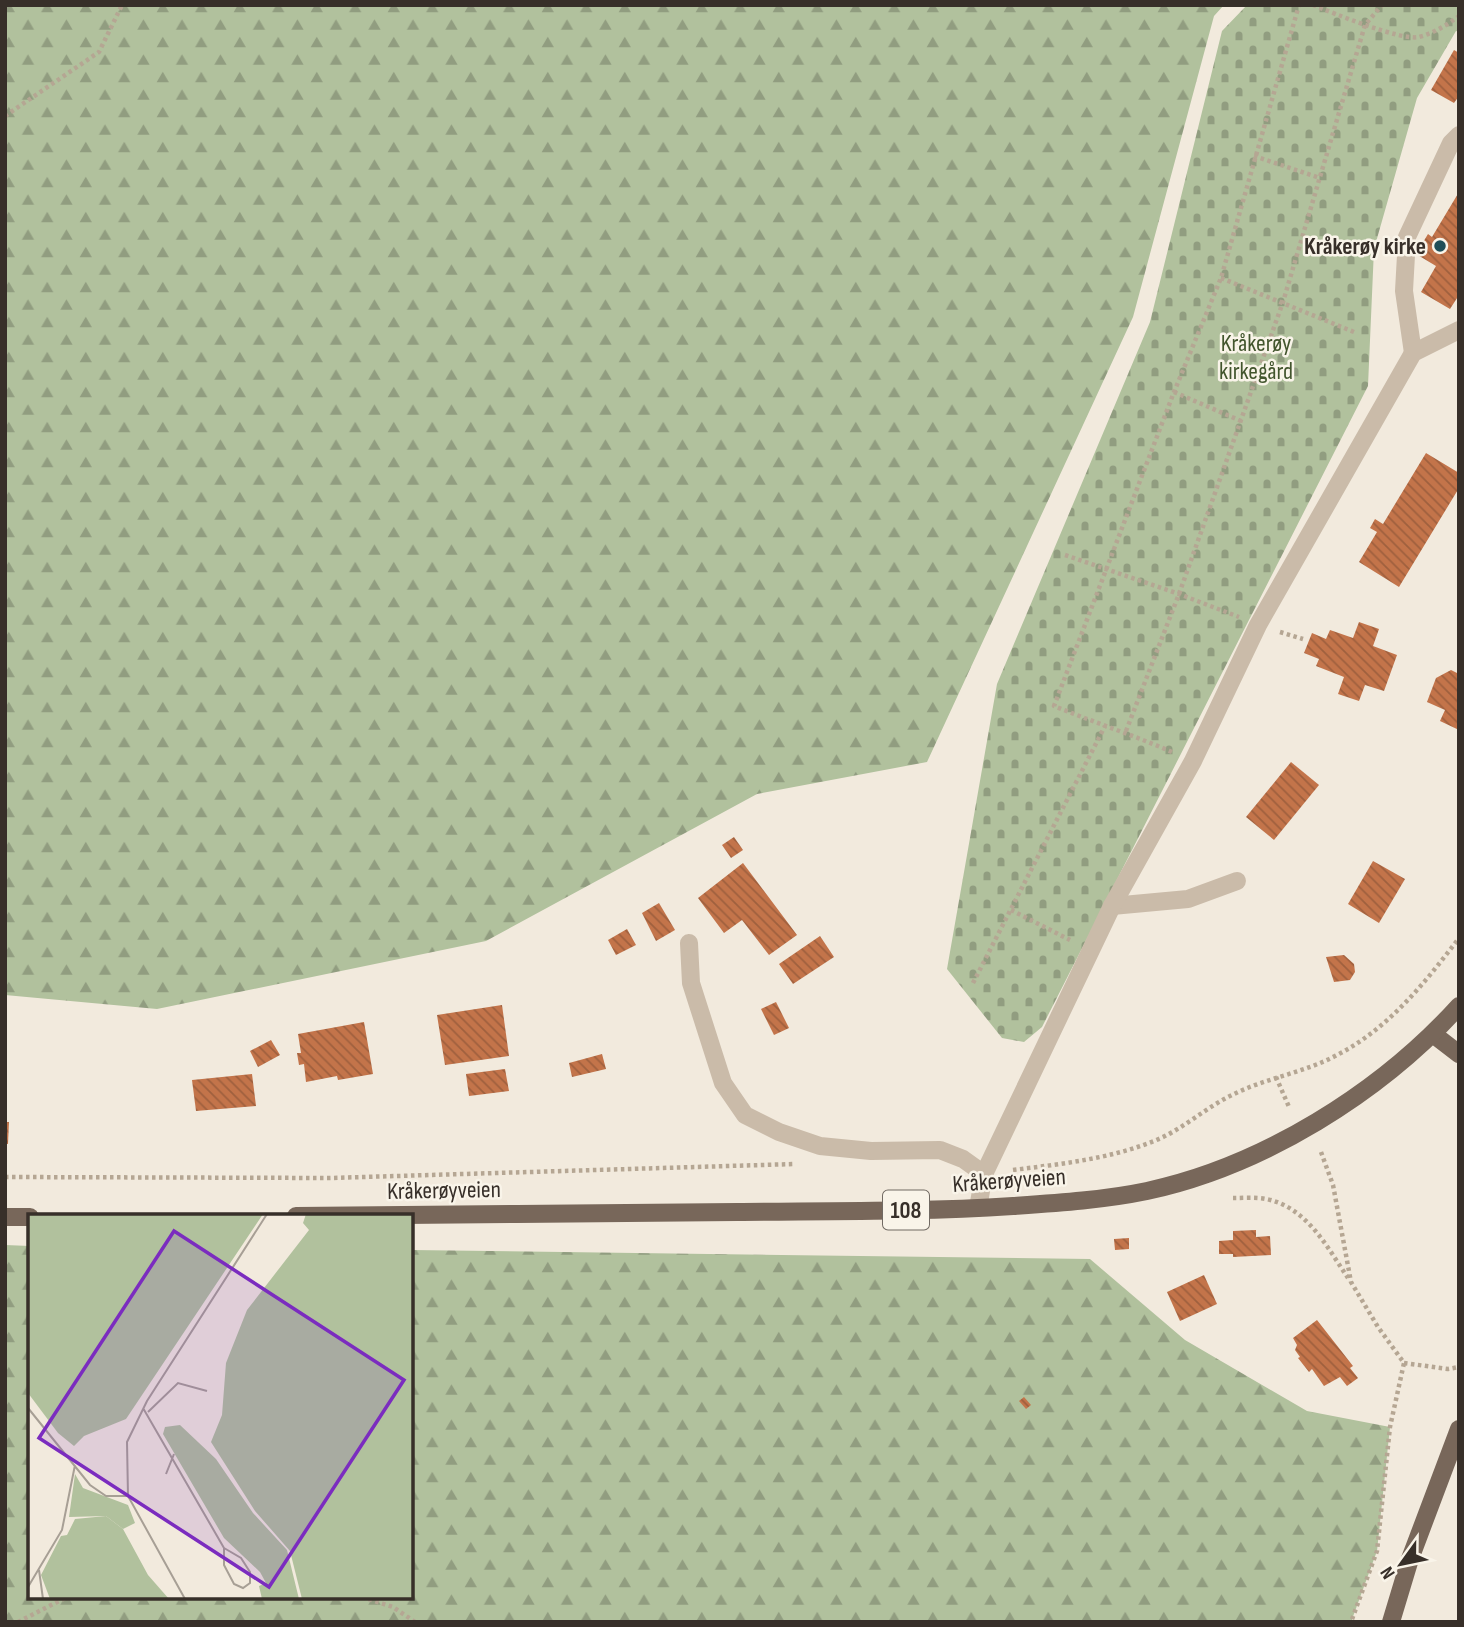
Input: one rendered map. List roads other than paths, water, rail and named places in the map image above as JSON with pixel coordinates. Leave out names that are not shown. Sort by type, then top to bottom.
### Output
[{"type":"main road","name":"Kråkerøyveien","points":[[413,1215],[978,1208],[1092,1199],[1147,1191],[1199,1176],[1296,1134],[1397,1065],[1433,1034],[1459,1006]]},
{"type":"main road","points":[[1433,1034],[1459,1054]]},
{"type":"main road","points":[[5,1217],[28,1217]]},
{"type":"main road","points":[[1391,1622],[1410,1559],[1459,1429]]},
{"type":"lane","points":[[1413,353],[1404,291],[1407,237],[1451,143],[1459,135]]},
{"type":"lane","points":[[978,1208],[984,1174],[1112,906],[1193,761],[1258,625],[1413,353],[1459,330]]},
{"type":"lane","points":[[1112,906],[1188,899],[1237,881]]},
{"type":"lane","points":[[689,943],[691,983],[723,1083],[745,1115],[779,1132],[820,1146],[871,1151],[940,1150],[963,1159],[984,1174]]},
{"type":"place","name":"Kråkerøy kirke","points":[[1440,246]]},
{"type":"park label","name":"Kråkerøy kirkegård","points":[[1256,357]]}]
